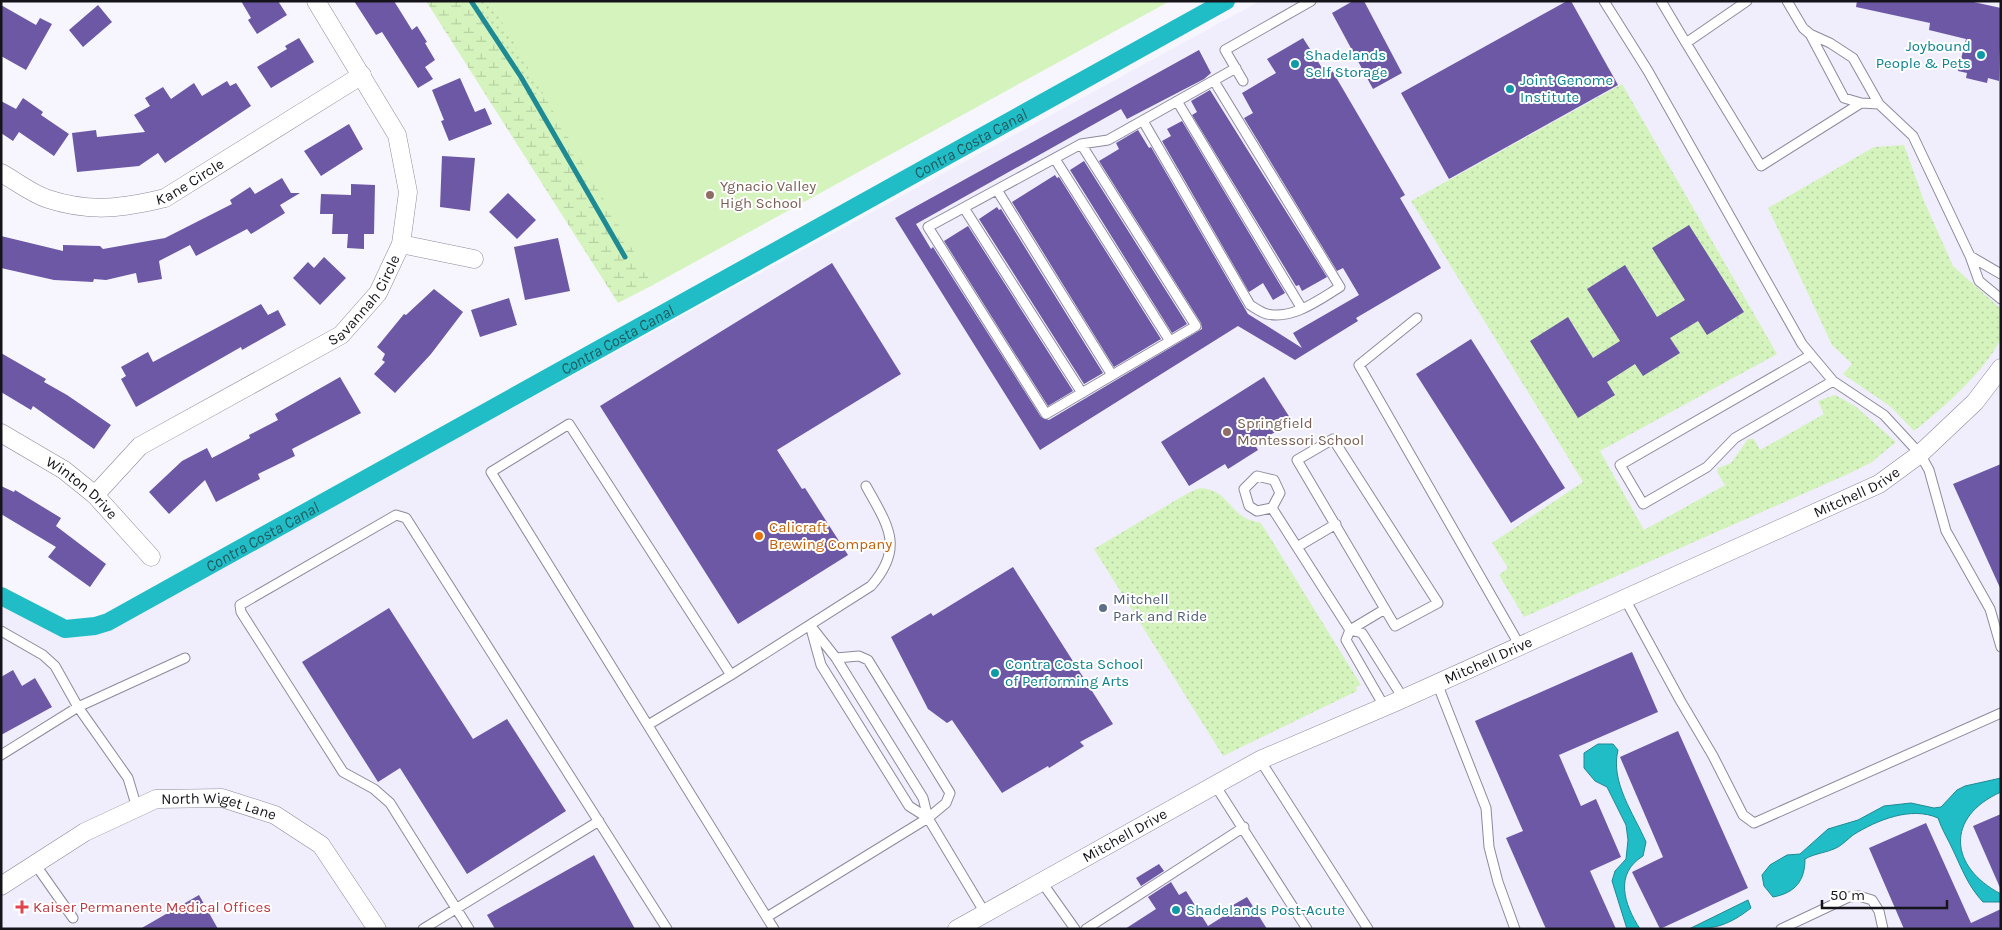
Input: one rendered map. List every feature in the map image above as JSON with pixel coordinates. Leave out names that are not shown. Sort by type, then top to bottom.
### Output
[{"type":"street","name":"Savannah Circle","points":[[95,495],[140,446],[341,335],[378,294],[401,244],[408,192],[397,135],[316,1]]},
{"type":"street","name":"Kane Circle","points":[[1,173],[48,199],[102,210],[133,206],[166,198],[362,75]]},
{"type":"street","points":[[401,244],[474,258]]},
{"type":"street","name":"Mitchell Drive","points":[[957,929],[1260,760],[1520,646],[1879,484],[1920,454],[1975,402],[2001,368]]},
{"type":"street","name":"Winton Drive","points":[[1,433],[64,470],[95,495],[151,557]]},
{"type":"street","name":"North Wiget Lane","points":[[1,886],[86,832],[156,800],[222,798],[276,815],[320,845],[377,929]]},
{"type":"lane","points":[[1244,81],[1225,50],[1311,1]]},
{"type":"lane","points":[[1604,1],[1648,71],[1802,344],[1833,381],[1884,415],[1920,454],[1932,477],[1946,531],[1990,609],[2001,647]]},
{"type":"lane","points":[[1662,1],[1761,166],[1861,103]]},
{"type":"lane","points":[[1686,43],[1747,1]]},
{"type":"lane","points":[[1786,1],[1803,28],[1810,34],[1830,43],[1853,58],[1879,104],[1913,136],[1970,256],[1979,282],[2001,299]]},
{"type":"lane","points":[[1810,34],[1844,98],[1861,103],[1879,104]]},
{"type":"lane","points":[[1081,144],[1196,326],[1046,414],[928,228],[1081,144],[1108,140],[1236,68]]},
{"type":"lane","points":[[1142,121],[1250,305],[1267,314],[1284,315],[1302,309],[1340,287],[1214,81]]},
{"type":"lane","points":[[1177,101],[1302,309]]},
{"type":"lane","points":[[1055,158],[1170,341]]},
{"type":"lane","points":[[998,190],[1112,375]]},
{"type":"lane","points":[[964,208],[1082,393]]},
{"type":"lane","points":[[1970,256],[2001,274]]},
{"type":"lane","points":[[1417,318],[1359,365],[1520,646]]},
{"type":"lane","points":[[1811,354],[1620,465],[1643,504],[1708,467],[1735,438],[1833,381]]},
{"type":"lane","points":[[731,675],[569,424],[491,472],[774,929]]},
{"type":"lane","points":[[1333,439],[1438,604],[1395,626],[1386,609],[1297,460],[1333,439]]},
{"type":"lane","points":[[648,725],[731,675],[870,586],[883,571],[890,556],[889,536],[884,520],[866,486]]},
{"type":"lane","points":[[1272,508],[1350,630],[1362,634],[1403,698]]},
{"type":"lane","points":[[469,929],[390,803],[374,789],[343,772],[241,612],[240,605],[396,515],[406,518],[667,929]]},
{"type":"lane","points":[[1297,547],[1336,524]]},
{"type":"lane","points":[[1625,599],[1713,756],[1742,815],[1754,823],[2001,713]]},
{"type":"lane","points":[[1384,706],[1346,640],[1350,630],[1386,609]]},
{"type":"lane","points":[[810,625],[836,658],[923,798],[928,818],[986,912]]},
{"type":"lane","points":[[810,625],[821,665],[909,806],[928,818]]},
{"type":"lane","points":[[1,631],[43,655],[55,666],[78,707],[128,778],[137,808]]},
{"type":"lane","points":[[767,918],[928,818],[946,803],[950,793],[868,660],[859,656],[836,658]]},
{"type":"lane","points":[[1,755],[78,707],[185,658]]},
{"type":"lane","points":[[1437,683],[1486,808],[1489,847],[1498,882],[1515,929]]},
{"type":"lane","points":[[1260,760],[1368,929]]},
{"type":"lane","points":[[1215,785],[1244,827],[1307,929]]},
{"type":"lane","points":[[422,929],[599,821]]},
{"type":"lane","points":[[1086,929],[1244,827]]},
{"type":"lane","points":[[35,864],[73,918]]},
{"type":"lane","points":[[1041,881],[1075,929]]},
{"type":"lane","points":[[1781,929],[1849,897],[1859,896],[1872,900],[1879,911],[1883,929]]},
{"type":"shaded area","points":[[1260,1],[2001,1],[2001,929],[1,929],[1,603],[50,631],[63,635],[90,634],[109,628]]},
{"type":"green space","points":[[426,1],[474,1],[521,77],[551,104],[653,285],[618,303]]},
{"type":"green space","points":[[474,1],[490,1],[551,104],[521,77]]},
{"type":"green space","name":"Ygnacio Valley High School","points":[[490,1],[1170,1],[653,285]]},
{"type":"green space","points":[[1622,84],[1777,354],[1600,451],[1644,530],[1725,485],[1717,472],[1718,468],[1731,463],[1748,439],[1754,439],[1760,450],[1824,414],[1818,401],[1835,395],[1855,406],[1896,442],[1872,462],[1848,474],[1524,617],[1499,575],[1508,568],[1492,543],[1583,482],[1411,201]]},
{"type":"green space","points":[[1904,145],[1924,201],[1953,266],[2001,309],[2001,337],[1985,364],[1962,389],[1914,431],[1891,407],[1843,374],[1852,364],[1832,345],[1768,208],[1874,147]]},
{"type":"green space","points":[[1200,488],[1208,489],[1220,495],[1244,517],[1261,523],[1361,685],[1356,687],[1357,691],[1223,756],[1094,549],[1188,493]]},
{"type":"water","points":[[1598,744],[1613,744],[1618,750],[1616,762],[1620,786],[1646,842],[1643,856],[1628,871],[1625,880],[1626,900],[1640,929],[1627,929],[1612,881],[1615,871],[1626,859],[1628,840],[1626,825],[1607,787],[1595,781],[1584,768],[1584,753]]},
{"type":"water","points":[[2001,778],[2001,792],[1983,802],[1970,815],[1963,828],[1960,842],[1963,856],[1971,870],[1984,883],[2001,894],[2001,902],[1983,902],[1973,890],[1966,877],[1938,818],[1917,813],[1894,816],[1873,824],[1853,835],[1838,847],[1805,859],[1801,880],[1793,889],[1781,895],[1773,897],[1764,886],[1762,875],[1770,865],[1787,855],[1800,854],[1828,829],[1858,820],[1884,806],[1911,803],[1934,808],[1941,807],[1957,790],[1965,786]]},
{"type":"water","points":[[1748,900],[1751,908],[1729,922],[1715,927],[1689,929]]},
{"type":"building","points":[[241,1],[278,1],[287,15],[257,34],[248,20],[251,18]]},
{"type":"building","points":[[354,1],[394,1],[412,30],[417,26],[427,42],[425,43],[435,60],[425,67],[433,79],[418,88],[382,32],[376,35]]},
{"type":"building","points":[[1353,1],[1364,1],[1402,73],[1373,89],[1332,13]]},
{"type":"building","name":"Joint Genome Institute","points":[[1567,1],[1571,1],[1618,85],[1449,179],[1401,93]]},
{"type":"building","name":"Joybound People & Pets","points":[[1857,1],[1969,1],[2001,8],[1999,81],[1988,78],[1987,83],[1966,78],[1967,73],[1958,71],[1966,39],[1929,30],[1930,23],[1856,7]]},
{"type":"building","points":[[1,5],[36,25],[40,18],[52,24],[26,70],[1,56]]},
{"type":"building","points":[[98,5],[112,22],[83,47],[69,30]]},
{"type":"building","points":[[299,38],[314,62],[271,88],[257,67],[287,49],[285,46]]},
{"type":"building","points":[[1303,38],[1324,71],[1330,67],[1405,195],[1400,198],[1441,268],[1356,318],[1358,321],[1295,360],[1238,326],[1040,450],[895,218],[1199,50],[1211,73],[1204,79],[1127,119],[1121,109],[916,224],[931,249],[933,247],[1041,417],[1049,420],[1202,329],[1201,323],[1099,161],[1119,149],[1116,143],[1138,130],[1149,148],[1151,147],[1248,314],[1302,348],[1293,333],[1359,295],[1343,268],[1337,271],[1244,118],[1253,113],[1242,93],[1276,73],[1267,59]]},
{"type":"building","points":[[460,78],[475,112],[485,108],[492,124],[449,141],[441,121],[444,120],[432,90]]},
{"type":"building","points":[[227,81],[230,86],[236,83],[251,106],[165,163],[158,153],[139,166],[77,172],[72,133],[96,130],[97,137],[145,132],[134,115],[150,106],[145,98],[163,87],[171,99],[194,83],[202,96]]},
{"type":"building","points":[[1210,90],[1327,277],[1302,291],[1299,285],[1296,286],[1192,115],[1197,112],[1191,101]]},
{"type":"building","points":[[23,98],[43,112],[41,115],[69,134],[54,156],[19,132],[13,141],[1,133],[1,101],[16,109]]},
{"type":"building","points":[[1182,121],[1285,293],[1273,300],[1263,283],[1249,292],[1162,141],[1171,136],[1167,129]]},
{"type":"building","points":[[349,124],[363,149],[321,176],[304,151]]},
{"type":"building","points":[[442,156],[475,158],[470,211],[440,207]]},
{"type":"building","points":[[1084,161],[1187,324],[1172,333],[1070,170]]},
{"type":"building","points":[[1055,175],[1057,178],[1059,177],[1161,339],[1114,367],[1012,202]]},
{"type":"building","points":[[282,178],[291,193],[300,193],[280,205],[285,213],[251,234],[247,229],[196,256],[190,245],[159,261],[162,279],[138,283],[136,273],[106,280],[94,279],[93,282],[54,280],[1,268],[1,236],[63,251],[63,245],[100,246],[103,249],[165,238],[232,204],[230,200],[250,187],[255,194]]},
{"type":"building","points":[[351,184],[375,185],[374,234],[364,234],[364,249],[347,248],[348,234],[332,234],[333,214],[320,214],[321,194],[351,195]]},
{"type":"building","points":[[508,193],[536,220],[517,239],[489,212]]},
{"type":"building","points":[[997,207],[999,210],[1001,209],[1103,373],[1084,384],[979,219]]},
{"type":"building","points":[[1689,225],[1744,312],[1707,335],[1698,321],[1670,338],[1680,353],[1643,376],[1635,364],[1607,382],[1615,395],[1578,418],[1530,341],[1568,317],[1593,358],[1620,341],[1587,289],[1625,265],[1657,317],[1685,300],[1652,248]]},
{"type":"building","points":[[968,226],[1073,391],[1048,406],[944,241]]},
{"type":"building","points":[[558,238],[570,291],[525,300],[514,247]]},
{"type":"building","points":[[324,257],[346,278],[320,305],[293,278],[308,262],[314,268]]},
{"type":"building","points":[[832,263],[901,374],[777,450],[802,489],[805,488],[848,555],[738,624],[600,406]]},
{"type":"building","points":[[434,289],[463,312],[431,354],[395,393],[374,374],[385,362],[382,360],[385,354],[377,347],[404,314],[406,315]]},
{"type":"building","points":[[509,298],[517,325],[480,337],[471,310]]},
{"type":"building","points":[[261,304],[268,315],[278,310],[286,325],[242,350],[241,347],[136,407],[121,379],[126,376],[121,367],[148,352],[153,362]]},
{"type":"building","points":[[1471,339],[1565,488],[1511,523],[1416,374]]},
{"type":"building","points":[[1,353],[46,379],[44,382],[111,425],[94,449],[33,406],[31,410],[1,392]]},
{"type":"building","points":[[340,377],[361,413],[292,449],[295,456],[258,474],[260,479],[216,502],[205,480],[169,514],[149,492],[182,461],[207,448],[212,458],[250,438],[249,435],[278,420],[275,414]]},
{"type":"building","name":"Springfield Montessori School","points":[[1264,377],[1292,421],[1255,445],[1258,450],[1228,469],[1225,464],[1189,486],[1161,442]]},
{"type":"building","points":[[2001,464],[2001,590],[1953,484]]},
{"type":"building","points":[[1,486],[14,492],[15,490],[61,518],[56,526],[106,564],[90,587],[48,557],[56,547],[1,514]]},
{"type":"building","name":"Contra Costa School of Performing Arts","points":[[1013,567],[1113,724],[1080,742],[1084,746],[1049,768],[1048,766],[1002,793],[952,720],[947,723],[928,709],[891,637],[931,613],[933,616]]},
{"type":"building","points":[[389,608],[473,739],[507,719],[566,811],[467,874],[400,768],[378,782],[302,662]]},
{"type":"building","points":[[1632,652],[1658,712],[1559,755],[1581,806],[1596,799],[1621,857],[1590,871],[1616,929],[1546,929],[1506,838],[1523,831],[1475,721]]},
{"type":"building","points":[[13,670],[22,686],[35,678],[52,707],[1,735],[1,677]]},
{"type":"building","points":[[1678,731],[1748,888],[1660,929],[1632,872],[1663,857],[1620,757]]},
{"type":"building","points":[[2001,814],[2001,890],[1973,826]]},
{"type":"building","points":[[1926,823],[1971,923],[2001,909],[2001,929],[1904,929],[1869,848]]},
{"type":"building","points":[[594,855],[635,929],[495,929],[487,915]]},
{"type":"building","points":[[1159,864],[1164,871],[1141,886],[1136,878]]},
{"type":"building","points":[[1171,882],[1179,895],[1186,891],[1208,926],[1235,909],[1233,905],[1247,897],[1267,929],[1125,929],[1156,909],[1148,897]]},
{"type":"building","points":[[199,895],[218,929],[140,929]]},
{"type":"waterway","points":[[471,1],[521,77],[625,257]]},
{"type":"waterway","name":"Contra Costa Canal","points":[[1,596],[65,629],[95,626],[108,622],[1226,1]]},
{"type":"place","name":"Joybound People & Pets","points":[[1981,55]]},
{"type":"place","name":"Shadelands Self Storage","points":[[1295,64]]},
{"type":"place","name":"Joint Genome Institute","points":[[1510,89]]},
{"type":"place","name":"Ygnacio Valley High School","points":[[710,195]]},
{"type":"place","name":"Springfield Montessori School","points":[[1227,432]]},
{"type":"place","name":"Calicraft Brewing Company","points":[[759,536]]},
{"type":"place","name":"Mitchell Park and Ride","points":[[1103,608]]},
{"type":"place","name":"Contra Costa School of Performing Arts","points":[[995,673]]},
{"type":"place","name":"Kaiser Permanente Medical Offices","points":[[22,907]]},
{"type":"place","name":"Shadelands Post-Acute","points":[[1176,910]]}]
